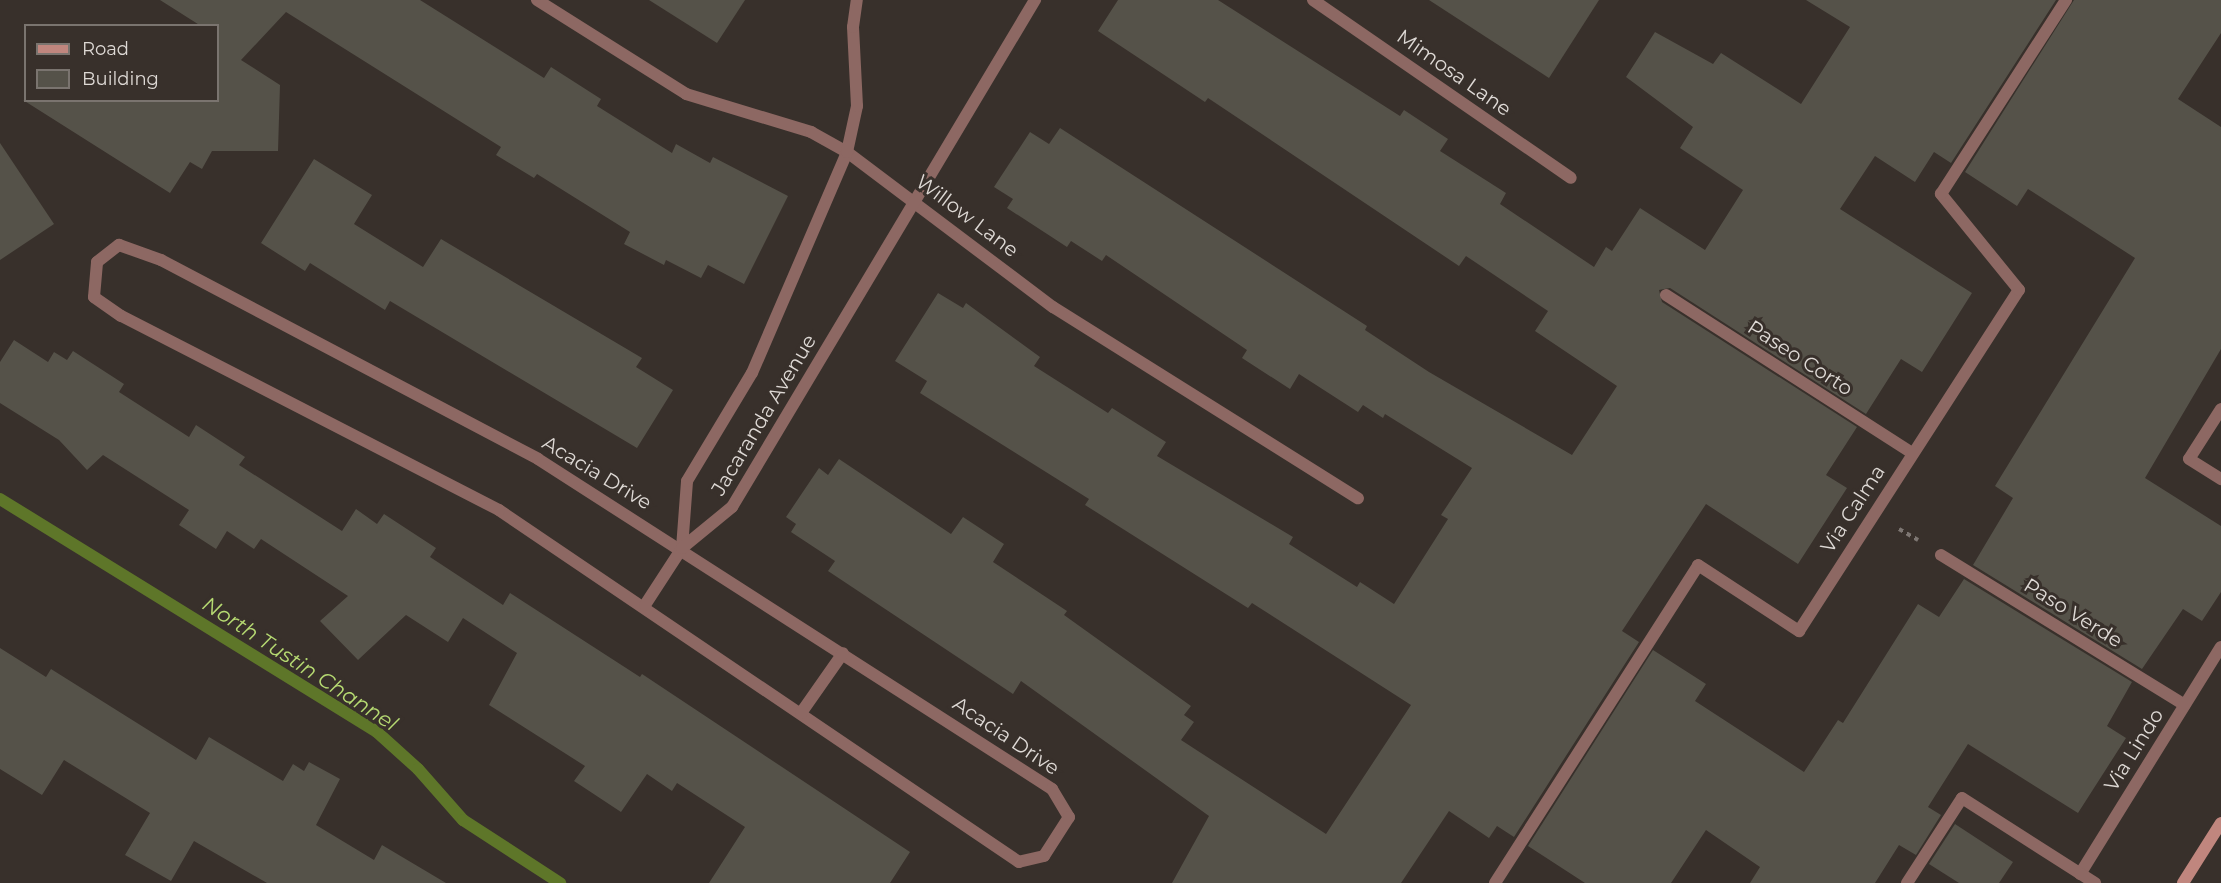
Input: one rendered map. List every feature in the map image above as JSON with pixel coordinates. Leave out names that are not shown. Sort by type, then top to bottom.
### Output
[{"type":"street","name":"Willow Lane","points":[[537,0],[686,94],[811,132],[847,152],[915,200],[1053,307],[1358,498]]},
{"type":"street","name":"Jacaranda Avenue","points":[[682,548],[687,481],[752,373],[847,152],[857,106],[853,27],[857,0]]},
{"type":"street","name":"Jacaranda Avenue","points":[[682,548],[732,507],[1035,0]]},
{"type":"street","name":"Mimosa Lane","points":[[1314,0],[1572,178]]},
{"type":"street","name":"Via Calma","points":[[1495,883],[1698,565],[1799,631],[2019,290],[1941,194],[2066,0]]},
{"type":"street","name":"Acacia Drive","points":[[119,245],[160,260],[538,459],[682,548],[1052,789],[1070,817],[1044,856],[1019,862],[645,605],[499,510],[121,316],[94,297],[97,262],[119,245]]},
{"type":"street","name":"Paseo Corto","points":[[1666,295],[1912,453]]},
{"type":"street","points":[[2221,409],[2189,459],[2221,479]]},
{"type":"street","points":[[645,605],[682,548]]},
{"type":"street","name":"Paso Verde","points":[[1941,555],[2185,705]]},
{"type":"street","name":"Via Lindo","points":[[2080,874],[2221,647]]},
{"type":"street","points":[[801,712],[843,653]]},
{"type":"street","points":[[1907,883],[1962,798],[2095,883]]},
{"type":"street","points":[[2183,883],[2221,824]]},
{"type":"path","points":[[1873,513],[1941,555]]},
{"type":"building","points":[[160,0],[420,0],[544,78],[551,67],[601,99],[597,106],[672,153],[676,144],[710,163],[713,157],[788,196],[744,284],[708,265],[701,278],[666,260],[664,265],[624,244],[630,232],[537,174],[534,178],[496,155],[501,147],[286,12],[241,60],[280,85],[278,151],[212,151],[202,169],[190,162],[170,193],[26,102],[219,102],[219,24],[198,24]]},
{"type":"building","points":[[649,0],[745,0],[717,43]]},
{"type":"building","points":[[1118,0],[1218,0],[1400,116],[1404,110],[1448,139],[1440,151],[1506,193],[1500,204],[1594,267],[1606,247],[1612,251],[1640,208],[1705,250],[1743,190],[1680,148],[1693,127],[1626,77],[1655,32],[1713,64],[1721,53],[1801,104],[1850,27],[1806,0],[2056,0],[1951,163],[1934,152],[1915,182],[1875,156],[1840,209],[1972,293],[1922,372],[1901,359],[1866,414],[1670,288],[1659,290],[1662,302],[1857,427],[1826,475],[1847,488],[1798,564],[1706,504],[1622,631],[1639,642],[1514,837],[1497,826],[1489,838],[1449,811],[1401,883],[1172,883],[1209,816],[1021,681],[1013,694],[828,571],[835,561],[791,532],[796,524],[786,517],[819,468],[828,475],[839,459],[951,534],[963,517],[1004,544],[993,562],[1067,611],[1064,615],[1191,706],[1184,715],[1194,722],[1181,740],[1326,834],[1411,705],[1252,603],[1248,608],[1085,505],[1089,499],[920,393],[927,381],[895,361],[938,293],[963,308],[966,303],[1040,357],[1034,366],[1108,413],[1112,408],[1166,442],[1157,456],[1293,537],[1289,544],[1357,587],[1360,582],[1394,604],[1448,519],[1441,515],[1472,468],[1385,414],[1383,418],[1363,405],[1358,412],[1299,374],[1290,389],[1242,358],[1247,350],[1106,255],[1102,261],[1071,241],[1067,247],[1007,208],[1013,199],[994,187],[1030,132],[1049,144],[1060,128],[1367,326],[1365,330],[1429,372],[1572,455],[1617,386],[1535,331],[1548,311],[1466,256],[1459,266],[1208,98],[1205,102],[1098,31]]},
{"type":"building","points":[[1429,0],[1599,0],[1549,78]]},
{"type":"building","points":[[2074,0],[2221,0],[2221,33],[2178,99],[2221,127],[2221,349],[2145,478],[2221,526],[2221,592],[2202,621],[2183,609],[2142,669],[1973,565],[2013,498],[1995,486],[2135,258],[2028,189],[2017,206],[1965,172]]},
{"type":"building","points":[[0,143],[54,224],[0,260]]},
{"type":"building","points":[[314,159],[372,195],[354,224],[423,267],[441,239],[642,358],[636,367],[673,390],[637,448],[390,301],[385,310],[310,263],[305,271],[261,243]]},
{"type":"building","points":[[14,340],[48,362],[54,352],[67,360],[73,351],[124,384],[119,392],[189,437],[196,425],[245,457],[239,465],[342,531],[356,509],[377,524],[384,514],[436,548],[430,557],[503,605],[510,593],[640,677],[642,674],[910,852],[890,883],[709,883],[745,827],[677,783],[672,791],[647,774],[621,812],[574,781],[585,766],[489,705],[517,653],[463,618],[448,642],[406,615],[358,660],[320,621],[348,596],[261,539],[254,549],[227,531],[216,549],[179,525],[189,510],[103,455],[87,470],[59,440],[0,403],[0,362]]},
{"type":"building","points":[[1964,579],[2132,682],[2107,726],[2126,738],[2078,813],[1968,744],[1928,807],[1941,815],[1916,855],[1899,845],[1875,883],[1750,883],[1760,867],[1706,830],[1671,883],[1585,883],[1528,846],[1653,650],[1706,684],[1695,701],[1804,772],[1838,720],[1843,723],[1918,604],[1939,617]]},
{"type":"building","points":[[0,648],[46,677],[51,669],[196,760],[209,737],[283,781],[293,764],[304,771],[309,762],[340,779],[316,825],[374,860],[382,845],[446,883],[267,883],[194,841],[171,881],[125,855],[150,813],[64,760],[42,795],[0,769]]},
{"type":"building","points":[[1955,824],[2013,862],[1999,883],[1959,883],[1929,864]]},
{"type":"waterway","name":"North Tustin Channel","points":[[0,499],[377,732],[418,769],[463,820],[560,883]]}]
